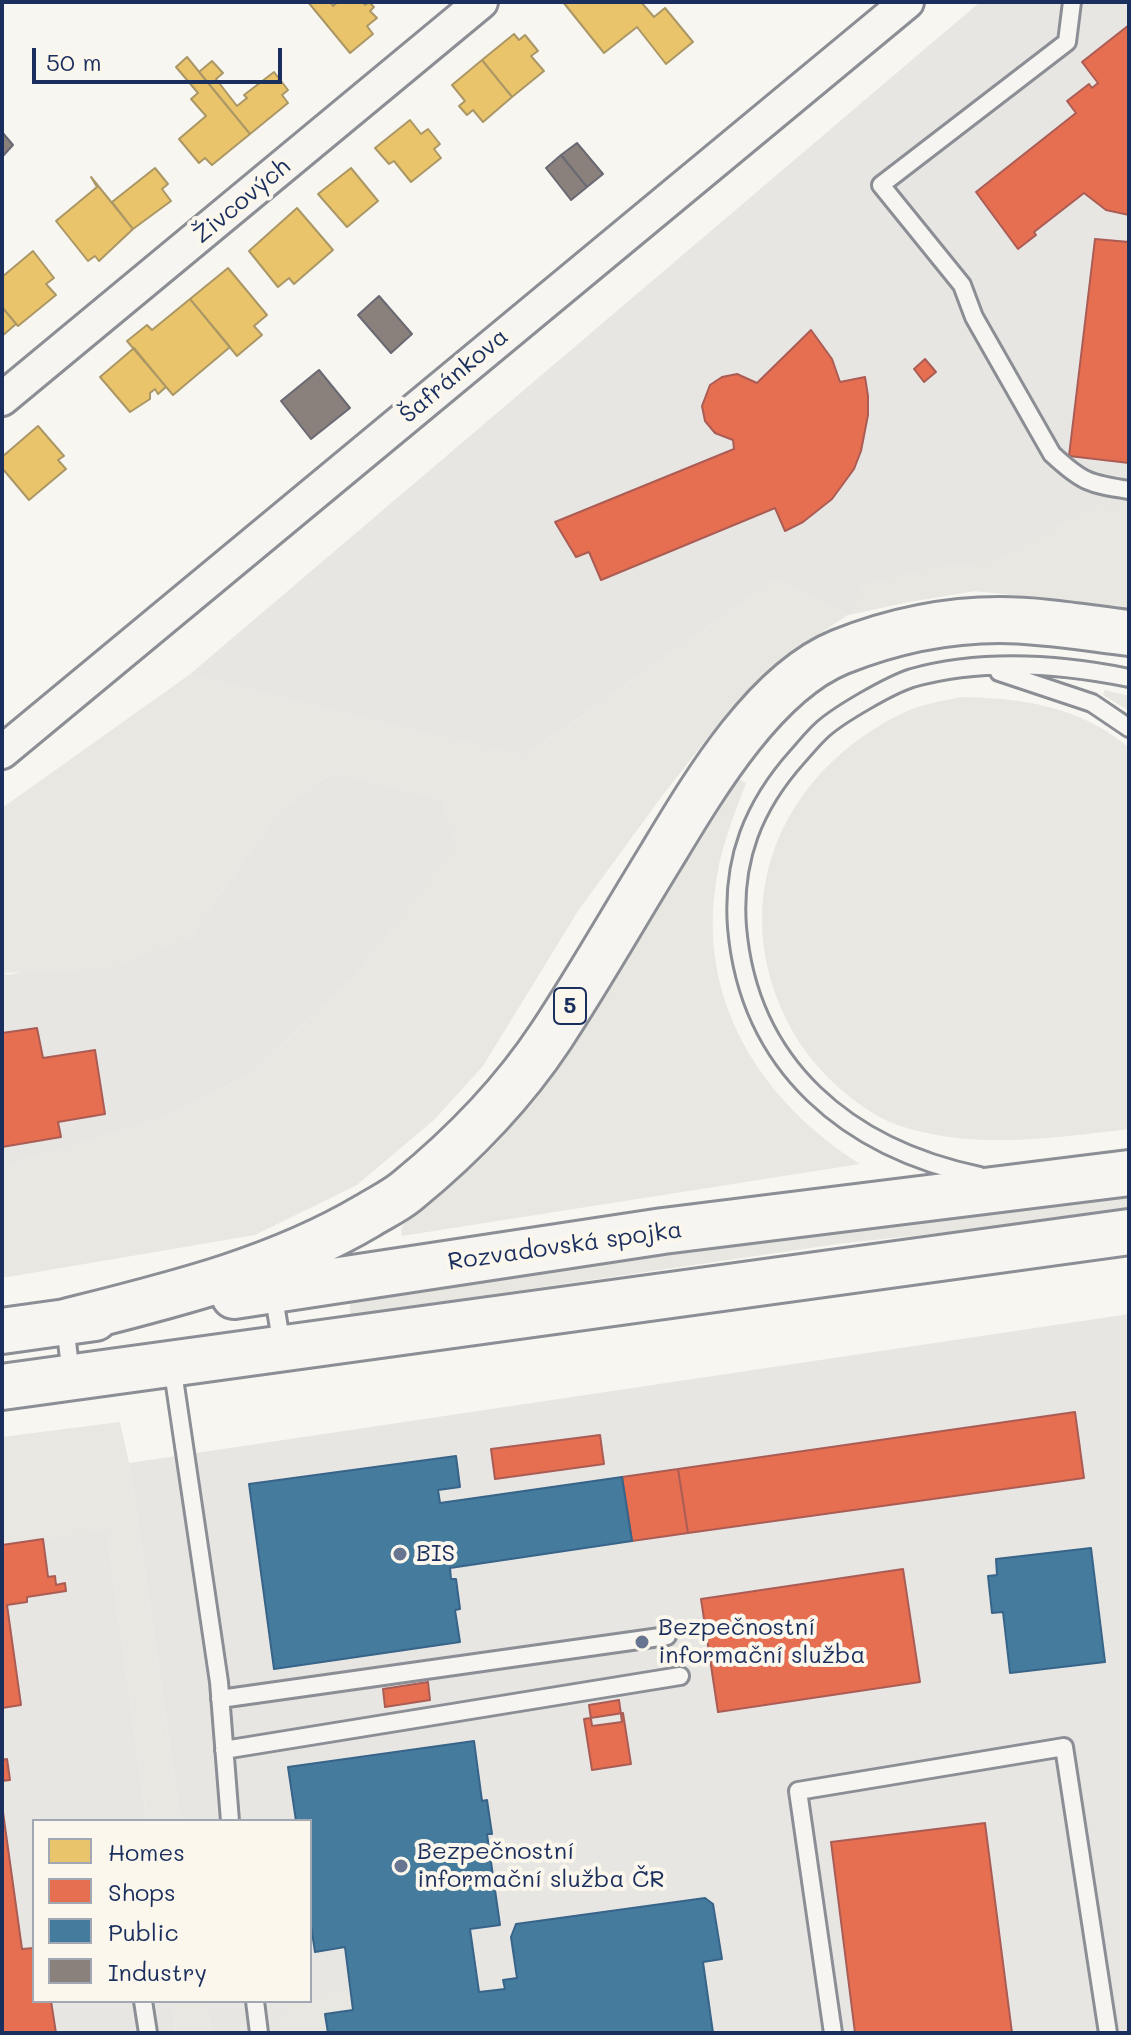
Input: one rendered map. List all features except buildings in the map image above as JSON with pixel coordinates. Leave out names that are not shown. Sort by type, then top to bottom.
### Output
[{"type":"highway","name":"5","points":[[65,1322],[165,1297],[292,1255],[346,1229],[404,1195],[458,1147],[508,1095],[550,1039],[699,795],[757,717],[792,680],[836,653],[893,634],[950,623],[1001,620],[1129,633]]},
{"type":"highway","points":[[1001,620],[1129,648]]},
{"type":"highway","name":"Rozvadovská spojka","points":[[2,1331],[663,1231],[1129,1173]]},
{"type":"highway","points":[[2,1387],[1129,1232]]},
{"type":"street","name":"Živcových","points":[[2,399],[481,2]]},
{"type":"street","name":"Šafránkova","points":[[2,752],[907,2]]},
{"type":"lane","points":[[1072,2],[1067,42],[881,185],[962,285],[974,317],[1052,454],[1075,475],[1092,485],[1129,490]]},
{"type":"lane","points":[[983,666],[1092,703],[1129,728]]},
{"type":"lane","points":[[1074,1178],[1032,1181],[991,1178],[951,1170],[911,1157],[841,1117],[784,1062],[758,1018],[740,957],[735,904],[740,861],[754,818],[782,774],[823,728],[864,702],[910,679],[983,666],[1042,667],[1129,678]]},
{"type":"lane","points":[[273,1290],[283,1348]]},
{"type":"lane","points":[[65,1322],[71,1378]]},
{"type":"lane","points":[[172,1364],[220,1699],[230,1819]]},
{"type":"lane","points":[[220,1699],[667,1636]]},
{"type":"lane","points":[[224,1750],[680,1676]]},
{"type":"lane","points":[[833,2033],[798,1791],[1064,1747],[1108,2033]]},
{"type":"lane","points":[[143,2003],[148,2033]]},
{"type":"lane","points":[[255,2003],[259,2033]]},
{"type":"shaded area","points":[[980,2],[1129,2],[1129,615],[1034,597],[975,591],[848,615],[775,580],[523,757],[189,675]]},
{"type":"shaded area","points":[[1097,503],[1129,507],[1129,615],[1034,597],[975,591],[848,615],[861,584],[942,565],[995,560]]},
{"type":"shaded area","points":[[775,580],[848,615],[778,661],[735,703],[578,911],[483,1066],[435,1119],[357,1185],[255,1235],[2,1278],[2,1167],[167,1117],[252,1073],[357,974],[454,845],[443,800],[333,772],[279,810],[187,940],[107,970],[2,973],[2,808],[189,675],[523,757]]},
{"type":"shaded area","points":[[1105,690],[1129,696],[1129,711],[1103,695]]},
{"type":"shaded area","points":[[960,697],[1005,699],[1049,707],[1091,722],[1129,748],[1129,1129],[1041,1138],[982,1140],[923,1132],[895,1124],[851,1098],[824,1073],[793,1032],[772,984],[763,937],[764,890],[775,846],[796,805],[825,769],[862,737],[907,711]]},
{"type":"shaded area","points":[[333,772],[443,800],[455,845],[357,974],[252,1073],[167,1117],[2,1167],[2,973],[8,975],[187,940],[279,810]]},
{"type":"shaded area","points":[[735,777],[746,783],[719,864],[713,921],[716,964],[726,1004],[743,1042],[765,1077],[792,1110],[824,1139],[860,1164],[402,1236],[401,1229],[406,1220],[489,1152],[565,1057],[624,965]]},
{"type":"shaded area","points":[[1129,1192],[1129,1212],[838,1244],[350,1315],[350,1300],[606,1262]]},
{"type":"shaded area","name":"Bezpečnostní informační služba","points":[[1129,1314],[1129,2033],[210,2033],[206,2003],[312,2003],[312,1819],[180,1819],[129,1463]]},
{"type":"shaded area","points":[[120,1422],[129,1463],[180,1819],[147,1819],[107,1531],[2,1545],[2,1437]]},
{"type":"shaded area","points":[[107,1530],[147,1819],[32,1819],[32,2003],[172,2003],[176,2033],[2,2033],[2,1545]]},
{"type":"shaded area","points":[[350,1989],[353,2010],[325,2014],[328,2033],[276,2033],[282,2011],[292,2003],[312,2003],[312,1995]]},
{"type":"shaded area","points":[[172,2003],[206,2003],[210,2033],[176,2033]]},
{"type":"place","name":"BIS","points":[[400,1554]]},
{"type":"place","name":"Bezpečnostní informační služba","points":[[642,1642]]},
{"type":"place","name":"Bezpečnostní informační služba ČR","points":[[401,1866]]}]
